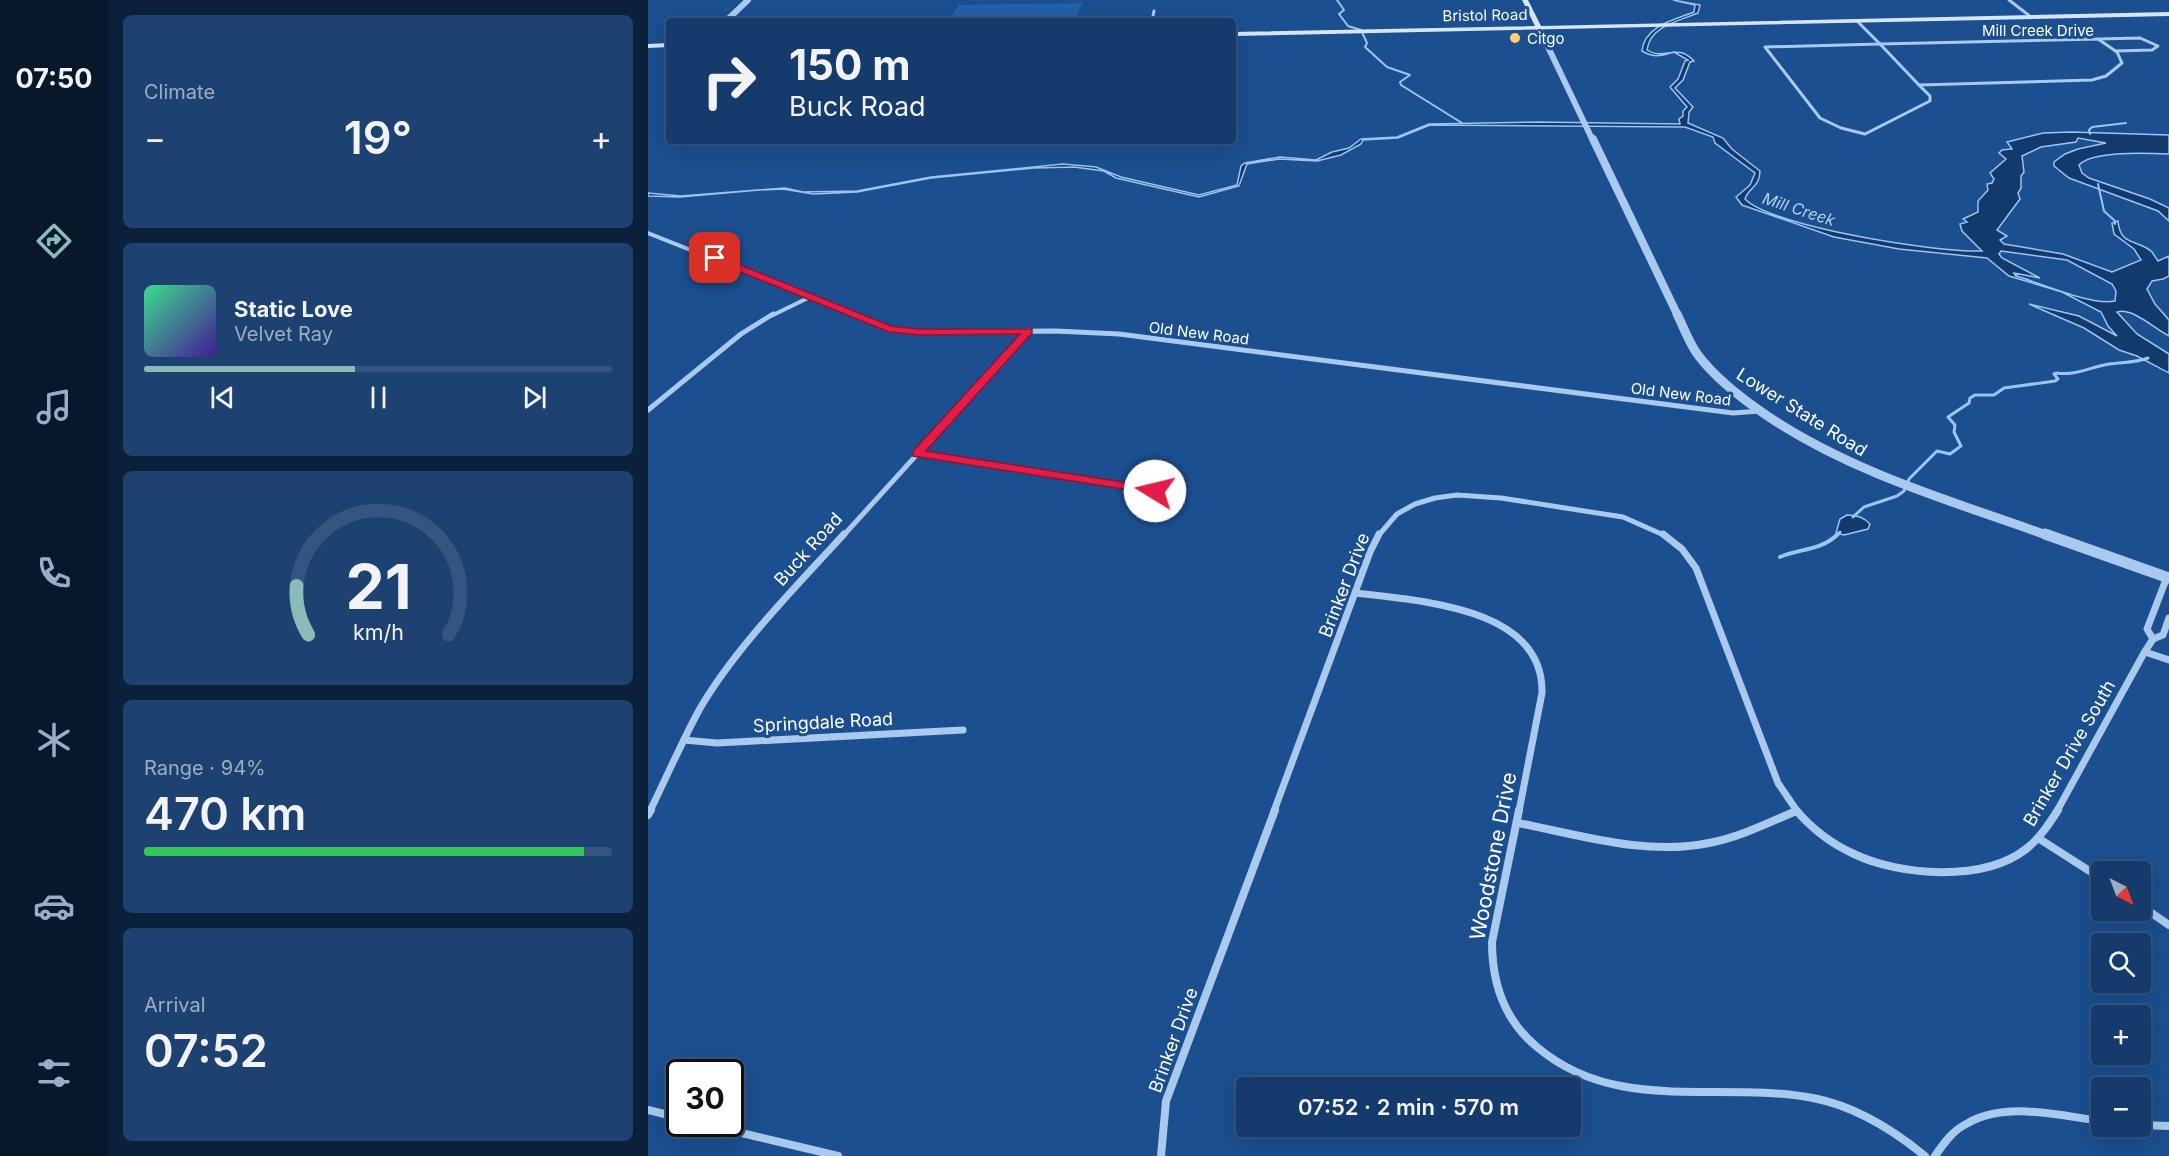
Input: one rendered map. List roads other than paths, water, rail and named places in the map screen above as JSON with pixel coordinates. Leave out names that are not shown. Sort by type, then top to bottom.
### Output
[{"type":"main road","name":"Lower State Road","points":[[1525,0],[1539,28]]},
{"type":"main road","name":"Bristol Road","points":[[1236,34],[2169,14]]},
{"type":"main road","points":[[648,46],[666,45]]},
{"type":"street","points":[[729,18],[748,0]]},
{"type":"street","points":[[2009,0],[2031,17]]},
{"type":"street","points":[[1153,18],[1154,10]]},
{"type":"street","points":[[1857,21],[1919,85]]},
{"type":"street","name":"Lower State Road","points":[[1539,28],[1696,353],[1725,385],[1830,453],[1892,482],[2168,577]]},
{"type":"street","points":[[2098,39],[2140,38],[2158,46],[2152,50],[2115,51]]},
{"type":"street","name":"Mill Creek Drive","points":[[2098,39],[2120,55],[2122,63],[2106,76],[2092,80],[1919,85],[1930,96],[1930,101],[1865,134],[1858,133],[1820,118],[1764,47],[2098,39]]},
{"type":"street","name":"Old New Road","points":[[648,233],[885,328],[898,331],[1119,334],[1710,411],[1733,413],[1763,411]]},
{"type":"street","points":[[648,410],[741,334],[774,314],[810,297]]},
{"type":"street","name":"Buck Road","points":[[648,815],[699,711],[727,669],[753,636],[1029,331]]},
{"type":"street","points":[[917,453],[1155,491]]},
{"type":"street","name":"Brinker Drive","points":[[1161,1156],[1166,1101],[1356,593],[1383,529],[1398,514],[1430,500],[1469,494],[1495,496],[1623,517],[1654,528],[1678,544],[1696,568],[1778,783],[1796,811]]},
{"type":"street","points":[[2153,639],[2147,628],[2168,577]]},
{"type":"street","name":"Woodstone Drive","points":[[1356,593],[1461,609],[1481,615],[1516,635],[1534,658],[1542,688],[1518,823],[1492,942],[1493,975],[1500,1000],[1509,1016],[1533,1046],[1548,1059],[1574,1075],[1604,1085],[1630,1090],[1788,1094],[1813,1098],[1863,1114],[1887,1128],[1925,1156]]},
{"type":"street","name":"Brinker Drive South","points":[[1796,811],[1830,840],[1874,862],[1925,871],[1949,872],[1994,864],[2013,856],[2038,838],[2052,818],[2145,652],[2153,639],[2163,635],[2169,618]]},
{"type":"street","points":[[2145,652],[2169,660]]},
{"type":"street","name":"Springdale Road","points":[[684,741],[717,743],[963,730]]},
{"type":"street","points":[[1518,823],[1648,847],[1673,847],[1720,840],[1796,811]]},
{"type":"street","points":[[2038,838],[2091,872]]},
{"type":"street","points":[[2151,913],[2169,925]]},
{"type":"street","points":[[648,1110],[666,1114]]},
{"type":"street","points":[[1935,1156],[1940,1145],[1957,1129],[1984,1114],[2016,1112],[2091,1120]]},
{"type":"street","points":[[2151,1125],[2169,1126]]},
{"type":"street","points":[[744,1134],[838,1156]]},
{"type":"waterway","points":[[1337,0],[1344,10],[1339,14],[1348,26],[1361,30],[1367,43],[1365,47],[1387,67],[1410,75],[1400,82],[1401,85],[1462,123]]},
{"type":"waterway","points":[[2090,134],[2089,130],[2092,127],[2126,123]]},
{"type":"waterway","points":[[2098,184],[2104,211],[2115,221],[2115,224]]},
{"type":"waterway","points":[[1853,517],[1864,507],[1897,496],[1904,491],[1909,479],[1937,451],[1950,454],[1961,446],[1954,432],[1955,425],[1948,417],[1969,403],[1970,398],[1975,395],[1994,395],[2004,388],[2055,381],[2058,379],[2054,374],[2056,373],[2077,372],[2102,365],[2134,362],[2148,358]]},
{"type":"waterway","points":[[1780,557],[1825,544],[1838,534]]},
{"type":"place","name":"Citgo","points":[[1515,38]]},
{"type":"water label","name":"Mill Creek","points":[[1799,209]]}]
